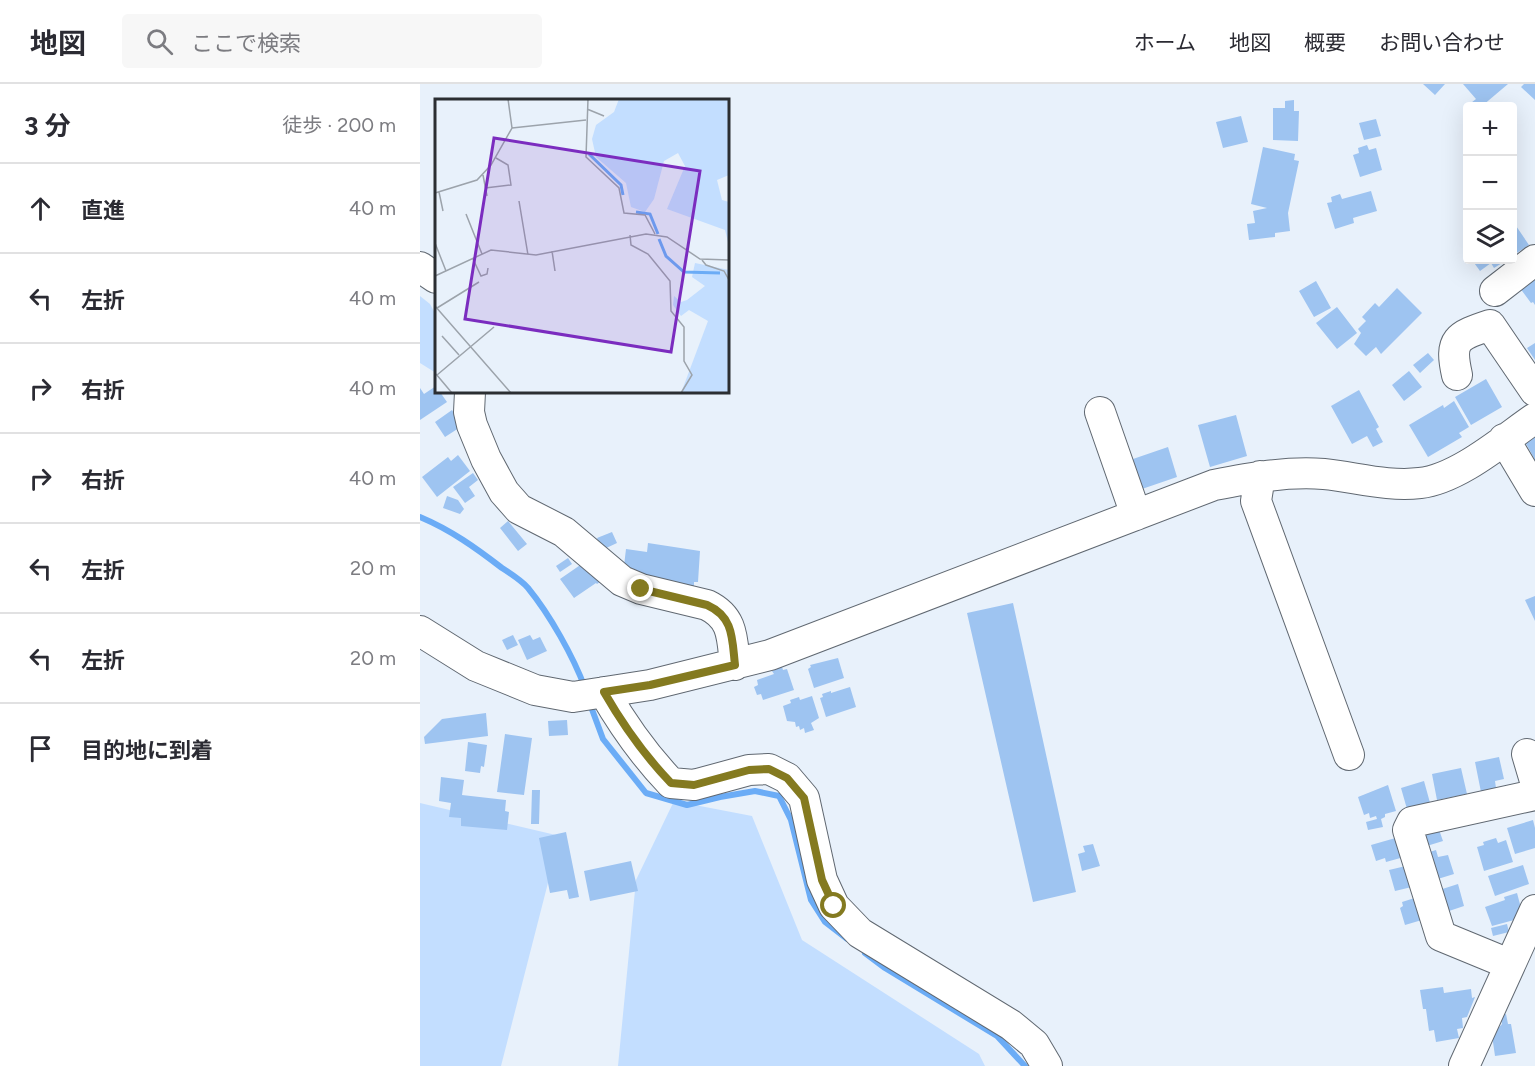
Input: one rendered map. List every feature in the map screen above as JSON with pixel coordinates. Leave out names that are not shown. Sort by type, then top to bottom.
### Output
[{"type":"street","points":[[1495,291],[1535,260]]},
{"type":"street","points":[[420,267],[435,277]]},
{"type":"street","points":[[1457,375],[1453,349],[1458,339],[1490,325],[1535,391]]},
{"type":"street","points":[[470,393],[469,412],[472,425],[486,459],[504,492],[519,509],[564,532],[622,581],[641,589],[716,609],[723,615],[731,631],[735,665]]},
{"type":"street","points":[[1100,412],[1136,515]]},
{"type":"street","points":[[420,631],[476,666],[535,690],[589,694],[650,685],[770,655],[1214,485],[1260,476],[1321,474],[1383,483],[1421,483],[1456,472],[1535,418]]},
{"type":"street","points":[[1504,439],[1535,491]]},
{"type":"street","points":[[1260,476],[1256,501],[1349,755]]},
{"type":"street","points":[[589,694],[618,717],[653,764],[671,783],[694,785],[749,770],[769,769],[787,778],[804,798],[822,880],[834,906],[860,933],[1011,1025],[1034,1044],[1047,1066]]},
{"type":"street","points":[[1509,964],[1441,936],[1408,830],[1412,822],[1535,795]]},
{"type":"street","points":[[1464,1066],[1535,910]]},
{"type":"shaded area","points":[[420,296],[430,304],[435,313],[435,372],[420,363]]},
{"type":"shaded area","points":[[674,801],[752,816],[802,940],[979,1054],[985,1066],[618,1066],[636,880]]},
{"type":"shaded area","points":[[420,803],[560,836],[501,1066],[420,1066]]},
{"type":"building","points":[[1423,84],[1445,84],[1435,95]]},
{"type":"building","points":[[1463,84],[1508,84],[1487,102],[1472,102],[1476,99]]},
{"type":"building","points":[[1524,84],[1535,84],[1535,100],[1521,87]]},
{"type":"building","points":[[1294,100],[1294,111],[1299,111],[1298,141],[1273,140],[1273,108],[1285,108],[1285,101]]},
{"type":"building","points":[[1241,116],[1248,142],[1223,148],[1216,122]]},
{"type":"building","points":[[1376,119],[1381,136],[1364,140],[1359,123]]},
{"type":"building","points":[[1367,145],[1369,150],[1376,148],[1382,170],[1360,177],[1353,155],[1359,153],[1358,148]]},
{"type":"building","points":[[1263,147],[1295,154],[1294,160],[1299,161],[1288,213],[1290,231],[1275,233],[1275,237],[1249,240],[1247,224],[1255,223],[1253,211],[1267,208],[1251,204]]},
{"type":"building","points":[[1371,191],[1377,211],[1353,218],[1354,223],[1335,229],[1327,203],[1332,202],[1331,197],[1340,194],[1342,199]]},
{"type":"building","points":[[1517,227],[1529,245],[1517,253]]},
{"type":"building","points":[[1475,264],[1490,264],[1480,271]]},
{"type":"building","points":[[1535,269],[1535,305],[1517,284]]},
{"type":"building","points":[[1316,281],[1331,308],[1314,317],[1299,291]]},
{"type":"building","points":[[1397,288],[1422,313],[1381,354],[1376,347],[1366,356],[1354,344],[1361,333],[1358,329],[1366,321],[1362,317],[1375,303],[1379,307]]},
{"type":"building","points":[[1337,307],[1357,333],[1337,349],[1316,323]]},
{"type":"building","points":[[1535,343],[1535,360],[1527,348]]},
{"type":"building","points":[[1428,353],[1434,360],[1420,373],[1413,365]]},
{"type":"building","points":[[1409,371],[1422,387],[1404,401],[1392,385]]},
{"type":"building","points":[[1486,379],[1502,407],[1471,425],[1455,397]]},
{"type":"building","points":[[435,387],[435,393],[441,393],[447,402],[420,420],[420,388],[424,394]]},
{"type":"building","points":[[1359,390],[1379,427],[1376,429],[1383,442],[1373,447],[1367,436],[1352,444],[1331,406]]},
{"type":"building","points":[[1454,401],[1469,427],[1459,433],[1462,437],[1428,457],[1409,425]]},
{"type":"building","points":[[452,410],[462,426],[445,437],[435,422]]},
{"type":"building","points":[[1236,415],[1247,456],[1210,467],[1198,425]]},
{"type":"building","points":[[1535,436],[1535,469],[1530,460],[1534,458],[1525,442]]},
{"type":"building","points":[[1168,447],[1177,477],[1142,489],[1133,459]]},
{"type":"building","points":[[458,455],[470,471],[437,497],[422,477],[448,457],[451,461]]},
{"type":"building","points":[[473,473],[478,480],[469,487],[475,496],[465,503],[453,487]]},
{"type":"building","points":[[447,496],[458,500],[464,509],[460,514],[443,508]]},
{"type":"building","points":[[508,521],[527,544],[518,551],[500,528]]},
{"type":"building","points":[[612,532],[617,543],[602,550],[597,538]]},
{"type":"building","points":[[648,543],[700,551],[698,582],[694,582],[694,586],[640,580],[623,574],[626,549],[647,552]]},
{"type":"building","points":[[568,558],[572,564],[560,572],[556,566]]},
{"type":"building","points":[[589,559],[604,579],[574,598],[560,579]]},
{"type":"building","points":[[1535,596],[1535,621],[1525,600]]},
{"type":"building","points":[[1013,603],[1076,892],[1033,902],[967,613]]},
{"type":"building","points":[[513,635],[518,645],[507,650],[502,640]]},
{"type":"building","points":[[530,635],[533,640],[540,637],[547,651],[527,660],[518,640]]},
{"type":"building","points":[[838,658],[844,678],[814,688],[808,669],[810,665]]},
{"type":"building","points":[[782,667],[783,670],[787,669],[794,690],[763,700],[761,694],[757,695],[754,687],[758,685],[757,680],[774,674],[772,671]]},
{"type":"building","points":[[850,687],[856,707],[826,717],[820,698],[823,697],[822,694]]},
{"type":"building","points":[[812,696],[819,718],[811,723],[814,730],[805,733],[804,728],[800,730],[799,726],[796,727],[795,722],[787,721],[783,706],[791,703],[790,700]]},
{"type":"building","points":[[486,713],[488,736],[425,744],[424,737],[442,719]]},
{"type":"building","points":[[567,720],[568,735],[549,736],[548,721]]},
{"type":"building","points":[[505,734],[532,738],[524,795],[497,792]]},
{"type":"building","points":[[468,742],[487,745],[484,767],[481,766],[480,773],[465,771]]},
{"type":"building","points":[[1499,757],[1504,779],[1495,781],[1496,788],[1481,792],[1475,762]]},
{"type":"building","points":[[1461,768],[1467,794],[1437,800],[1432,774]]},
{"type":"building","points":[[441,777],[464,780],[462,795],[506,800],[505,811],[509,812],[507,830],[461,826],[461,818],[449,817],[451,803],[439,801]]},
{"type":"building","points":[[1424,781],[1432,810],[1409,816],[1401,788]]},
{"type":"building","points":[[1388,785],[1396,811],[1385,814],[1385,817],[1381,819],[1383,827],[1368,830],[1366,822],[1377,819],[1376,816],[1370,818],[1369,813],[1364,815],[1358,797]]},
{"type":"building","points":[[532,790],[540,790],[539,824],[531,824]]},
{"type":"building","points":[[1533,820],[1535,848],[1515,854],[1507,828]]},
{"type":"building","points":[[1437,824],[1443,841],[1417,849],[1412,831]]},
{"type":"building","points":[[566,832],[579,897],[569,899],[567,890],[550,893],[539,838]]},
{"type":"building","points":[[1406,835],[1404,857],[1386,862],[1385,858],[1376,861],[1371,845]]},
{"type":"building","points":[[1496,838],[1498,843],[1506,840],[1513,862],[1484,871],[1477,847],[1484,845],[1483,842]]},
{"type":"building","points":[[1093,844],[1100,866],[1082,871],[1078,854],[1085,852],[1083,846]]},
{"type":"building","points":[[1436,850],[1438,857],[1448,855],[1454,874],[1428,882],[1420,855]]},
{"type":"building","points":[[631,861],[638,891],[590,901],[584,871]]},
{"type":"building","points":[[1410,865],[1420,885],[1395,891],[1389,870]]},
{"type":"building","points":[[1523,865],[1529,884],[1495,896],[1488,876]]},
{"type":"building","points":[[1458,884],[1464,906],[1440,914],[1433,892]]},
{"type":"building","points":[[1517,893],[1521,908],[1514,920],[1492,926],[1485,907]]},
{"type":"building","points":[[1421,896],[1432,917],[1405,925],[1400,908],[1403,906],[1402,902]]},
{"type":"building","points":[[1507,924],[1509,932],[1493,936],[1491,928]]},
{"type":"building","points":[[1443,987],[1444,993],[1471,989],[1472,998],[1475,997],[1467,1017],[1462,1018],[1463,1028],[1457,1029],[1459,1038],[1436,1042],[1434,1030],[1429,1031],[1420,990]]},
{"type":"building","points":[[1506,1014],[1508,1024],[1511,1024],[1516,1053],[1495,1056],[1492,1035],[1502,1024],[1500,1015]]},
{"type":"waterway","points":[[420,517],[463,540],[525,585],[560,636],[585,688]]},
{"type":"waterway","points":[[590,704],[603,739],[646,793],[687,805],[755,791],[779,796],[791,820],[811,900],[825,922],[847,939]]},
{"type":"waterway","points":[[865,953],[885,968],[997,1036],[1025,1066]]},
{"type":"route","points":[[641,589],[716,609],[723,615],[731,631],[735,665],[650,685],[604,692],[618,717],[653,764],[671,783],[694,785],[749,770],[769,769],[787,778],[804,798],[822,880],[834,906]]}]
